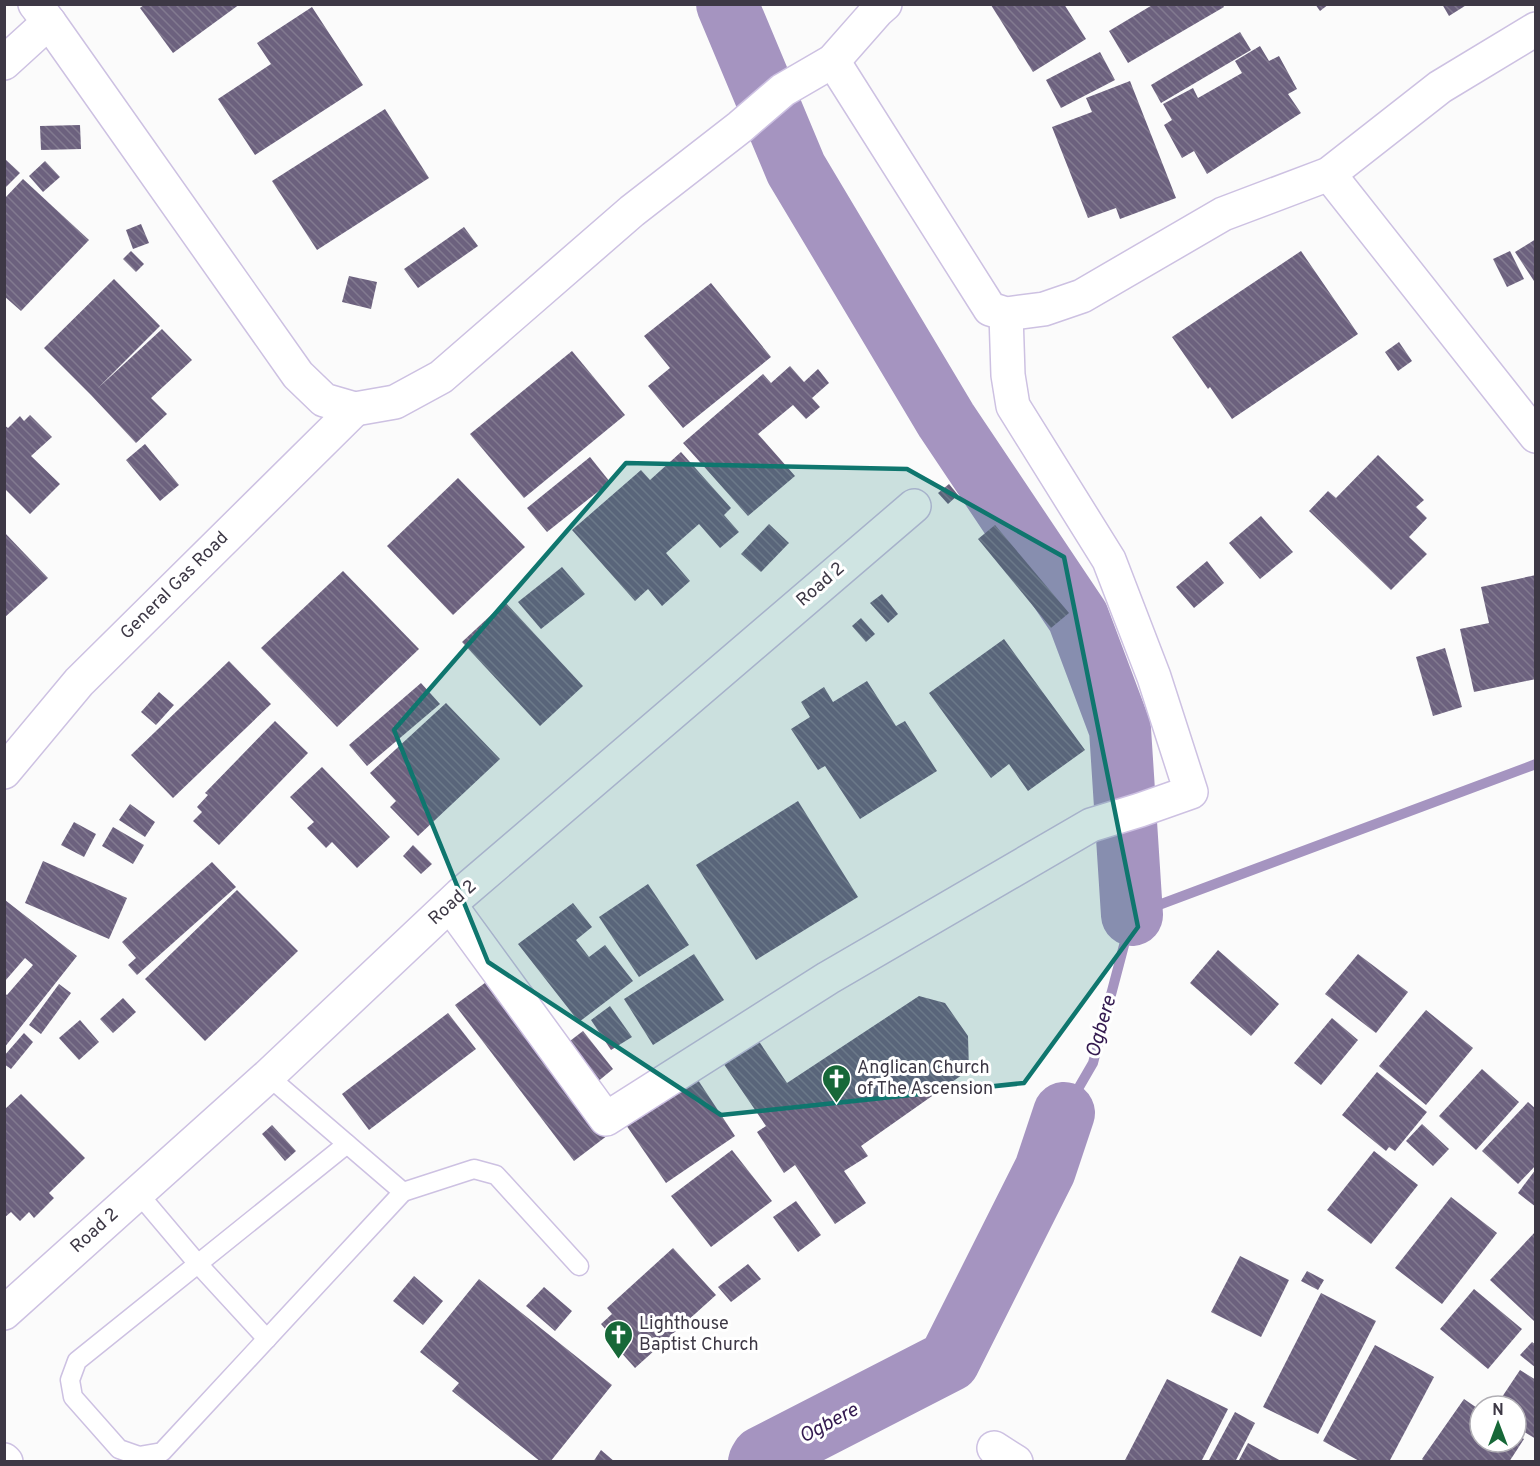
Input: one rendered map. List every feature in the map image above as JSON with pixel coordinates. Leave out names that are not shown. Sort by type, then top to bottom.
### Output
[{"type":"street","points":[[4,63],[42,13],[298,375],[324,400],[355,409],[395,402],[441,377],[632,211],[740,127],[783,90],[833,61],[885,4]]},
{"type":"street","points":[[833,61],[990,309],[1006,314],[1044,309],[1082,296],[1223,214],[1329,174],[1440,87],[1536,29]]},
{"type":"street","points":[[1329,174],[1536,436]]},
{"type":"street","points":[[450,905],[606,1119],[828,978],[1090,825],[1191,792],[1154,677],[1109,560],[1013,406],[1008,375],[1006,314]]},
{"type":"street","name":"General Gas Road","points":[[4,772],[79,682],[355,409]]},
{"type":"street","name":"Road 2","points":[[4,1313],[268,1076],[450,905],[914,506]]},
{"type":"lane","points":[[268,1076],[403,1192]]},
{"type":"lane","points":[[347,1144],[77,1361],[70,1380],[73,1397],[119,1449],[139,1455],[162,1452],[403,1192],[474,1169],[496,1175],[579,1266]]},
{"type":"lane","points":[[138,1193],[198,1264],[267,1339]]},
{"type":"highlighted area","points":[[626,463],[907,469],[1064,557],[1138,927],[1024,1083],[721,1115],[488,962],[394,730]]},
{"type":"building","points":[[145,4],[240,4],[173,53],[140,8]]},
{"type":"building","points":[[992,4],[1064,4],[1086,39],[1033,72]]},
{"type":"building","points":[[1154,4],[1222,4],[1224,7],[1128,63],[1109,31]]},
{"type":"building","points":[[1315,4],[1329,4],[1320,11]]},
{"type":"building","points":[[1442,4],[1468,4],[1449,16]]},
{"type":"building","points":[[312,7],[363,85],[255,155],[218,99],[271,64],[257,43]]},
{"type":"building","points":[[1240,32],[1251,50],[1161,103],[1151,85]]},
{"type":"building","points":[[1260,46],[1269,61],[1279,56],[1297,89],[1288,94],[1301,113],[1207,174],[1194,151],[1182,158],[1164,125],[1172,120],[1163,104],[1193,88],[1198,98],[1242,73],[1235,61]]},
{"type":"building","points":[[1100,52],[1115,80],[1061,108],[1046,80]]},
{"type":"building","points":[[1130,81],[1176,198],[1120,219],[1116,208],[1088,218],[1052,127],[1092,112],[1086,98]]},
{"type":"building","points":[[385,109],[429,178],[317,250],[272,181]]},
{"type":"building","points":[[80,125],[81,149],[41,150],[40,126]]},
{"type":"building","points":[[4,158],[20,173],[4,189]]},
{"type":"building","points":[[45,161],[60,177],[43,192],[29,176]]},
{"type":"building","points":[[23,179],[89,240],[21,311],[4,296],[4,199]]},
{"type":"building","points":[[141,224],[149,243],[133,249],[126,230]]},
{"type":"building","points":[[464,227],[478,246],[418,288],[404,269]]},
{"type":"building","points":[[1536,239],[1536,284],[1515,252]]},
{"type":"building","points":[[131,251],[144,264],[136,272],[123,259]]},
{"type":"building","points":[[1301,251],[1358,334],[1232,419],[1172,337]]},
{"type":"building","points":[[1510,251],[1524,279],[1507,287],[1493,259]]},
{"type":"building","points":[[349,276],[377,282],[371,309],[342,302]]},
{"type":"building","points":[[114,279],[160,326],[98,388],[162,329],[192,360],[151,398],[167,414],[136,443],[44,348]]},
{"type":"building","points":[[711,283],[771,357],[683,428],[648,386],[670,368],[644,336]]},
{"type":"building","points":[[1399,342],[1412,361],[1398,371],[1385,352]]},
{"type":"building","points":[[572,351],[625,415],[524,498],[470,434]]},
{"type":"building","points":[[790,366],[804,382],[818,369],[829,383],[812,398],[820,407],[806,419],[793,405],[758,434],[795,476],[748,516],[683,443],[763,374],[771,383]]},
{"type":"building","points":[[30,415],[52,437],[31,456],[60,484],[30,514],[4,488],[4,425],[8,428],[20,416],[24,421]]},
{"type":"building","points":[[145,444],[179,485],[160,501],[126,460]]},
{"type":"building","points":[[681,452],[731,508],[724,515],[739,532],[720,548],[699,524],[666,553],[690,581],[662,606],[648,589],[635,601],[572,530],[641,470],[650,480]]},
{"type":"building","points":[[1378,455],[1424,500],[1416,507],[1427,518],[1409,537],[1427,554],[1391,590],[1309,511],[1328,491],[1336,498]]},
{"type":"building","points":[[590,457],[610,482],[547,532],[527,508]]},
{"type":"building","points":[[458,478],[525,547],[453,615],[387,546]]},
{"type":"building","points":[[949,484],[958,495],[948,504],[938,493]]},
{"type":"building","points":[[1261,516],[1293,552],[1260,579],[1229,543]]},
{"type":"building","points":[[769,524],[789,543],[761,572],[741,554]]},
{"type":"building","points":[[995,525],[1069,613],[1051,628],[978,539]]},
{"type":"building","points":[[4,532],[48,578],[4,618]]},
{"type":"building","points":[[1207,561],[1224,583],[1194,608],[1176,587]]},
{"type":"building","points":[[562,567],[585,594],[541,629],[518,602]]},
{"type":"building","points":[[343,571],[419,649],[337,727],[261,648]]},
{"type":"building","points":[[1536,575],[1536,679],[1474,692],[1460,629],[1489,623],[1481,587]]},
{"type":"building","points":[[882,594],[898,614],[888,623],[870,603]]},
{"type":"building","points":[[505,602],[583,686],[540,726],[462,642]]},
{"type":"building","points":[[861,618],[875,634],[866,642],[852,626]]},
{"type":"building","points":[[1004,639],[1085,750],[1028,791],[1009,764],[991,778],[929,693]]},
{"type":"building","points":[[1445,648],[1462,707],[1433,716],[1416,657]]},
{"type":"building","points":[[229,661],[271,704],[173,798],[131,755]]},
{"type":"building","points":[[867,681],[896,726],[905,721],[937,771],[860,819],[825,766],[818,770],[791,729],[810,717],[801,702],[824,687],[833,702]]},
{"type":"building","points":[[421,683],[440,704],[367,766],[349,745]]},
{"type":"building","points":[[159,692],[174,705],[156,725],[141,712]]},
{"type":"building","points":[[446,703],[500,759],[418,836],[390,807],[396,801],[370,773]]},
{"type":"building","points":[[275,721],[308,753],[219,845],[193,821],[202,812],[197,807],[208,795],[205,793]]},
{"type":"building","points":[[322,767],[390,837],[357,868],[332,842],[326,848],[307,828],[314,822],[290,797]]},
{"type":"building","points":[[798,801],[858,897],[756,960],[696,865]]},
{"type":"building","points":[[130,804],[155,822],[145,837],[119,820]]},
{"type":"building","points":[[74,822],[96,834],[84,857],[61,845]]},
{"type":"building","points":[[113,827],[144,845],[133,864],[102,846]]},
{"type":"building","points":[[413,845],[432,864],[421,874],[403,856]]},
{"type":"building","points":[[43,861],[127,898],[109,939],[25,903]]},
{"type":"building","points":[[212,862],[236,887],[137,975],[128,965],[136,958],[122,942]]},
{"type":"building","points":[[648,884],[689,945],[639,977],[599,917]]},
{"type":"building","points":[[237,890],[298,951],[205,1041],[145,979]]},
{"type":"building","points":[[5,900],[77,956],[4,1048],[4,993],[7,995],[33,965],[25,958],[5,981]]},
{"type":"building","points":[[573,903],[592,927],[576,940],[589,957],[605,945],[633,981],[579,1022],[518,944]]},
{"type":"building","points":[[1218,950],[1279,1004],[1251,1036],[1190,983]]},
{"type":"building","points":[[694,954],[724,1000],[653,1045],[624,999]]},
{"type":"building","points":[[1358,954],[1408,992],[1376,1033],[1325,994]]},
{"type":"building","points":[[493,977],[612,1132],[574,1161],[455,1005]]},
{"type":"building","points":[[59,984],[71,993],[41,1034],[29,1025]]},
{"type":"building","name":"Anglican Church of The Ascension","points":[[919,996],[945,1003],[968,1036],[969,1070],[861,1146],[868,1156],[844,1171],[866,1203],[835,1224],[795,1165],[784,1173],[757,1132],[766,1126],[721,1060],[756,1037],[787,1083]]},
{"type":"building","points":[[123,998],[136,1012],[113,1033],[100,1019]]},
{"type":"building","points":[[610,1006],[632,1037],[611,1050],[591,1020]]},
{"type":"building","points":[[1426,1010],[1473,1048],[1426,1105],[1379,1066]]},
{"type":"building","points":[[448,1013],[476,1049],[369,1130],[342,1094]]},
{"type":"building","points":[[1332,1018],[1358,1040],[1321,1085],[1294,1063]]},
{"type":"building","points":[[80,1020],[99,1042],[79,1060],[59,1038]]},
{"type":"building","points":[[583,1031],[613,1069],[596,1083],[566,1044]]},
{"type":"building","points":[[24,1033],[33,1042],[11,1069],[4,1064],[4,1056]]},
{"type":"building","points":[[1482,1069],[1519,1102],[1476,1150],[1439,1116]]},
{"type":"building","points":[[1377,1072],[1427,1112],[1395,1151],[1389,1147],[1386,1151],[1342,1115]]},
{"type":"building","points":[[694,1074],[735,1136],[666,1183],[624,1122]]},
{"type":"building","points":[[21,1094],[85,1158],[49,1193],[54,1198],[34,1218],[29,1212],[20,1221],[11,1212],[4,1218],[4,1110]]},
{"type":"building","points":[[1528,1102],[1536,1109],[1536,1165],[1518,1184],[1482,1151]]},
{"type":"building","points":[[1422,1124],[1449,1149],[1433,1166],[1406,1141]]},
{"type":"building","points":[[272,1125],[296,1151],[285,1161],[262,1134]]},
{"type":"building","points":[[732,1150],[772,1201],[711,1247],[671,1196]]},
{"type":"building","points":[[1374,1151],[1418,1185],[1371,1244],[1327,1210]]},
{"type":"building","points":[[1536,1169],[1536,1207],[1518,1193]]},
{"type":"building","points":[[1451,1197],[1497,1233],[1442,1304],[1395,1268]]},
{"type":"building","points":[[796,1201],[821,1235],[798,1252],[773,1217]]},
{"type":"building","points":[[1536,1231],[1536,1319],[1534,1321],[1490,1280]]},
{"type":"building","points":[[673,1248],[716,1295],[635,1368],[610,1340],[613,1338],[601,1324],[612,1314],[607,1308]]},
{"type":"building","points":[[1240,1256],[1289,1280],[1261,1337],[1211,1312]]},
{"type":"building","points":[[748,1264],[761,1279],[731,1302],[718,1287]]},
{"type":"building","points":[[1307,1271],[1324,1280],[1318,1290],[1301,1281]]},
{"type":"building","points":[[414,1276],[443,1301],[423,1325],[393,1301]]},
{"type":"building","points":[[479,1279],[612,1385],[550,1462],[541,1462],[452,1391],[459,1383],[420,1352]]},
{"type":"building","points":[[544,1287],[572,1311],[555,1331],[526,1306]]},
{"type":"building","points":[[1474,1289],[1522,1329],[1488,1369],[1440,1329]]},
{"type":"building","points":[[1321,1293],[1376,1321],[1318,1434],[1263,1407]]},
{"type":"building","points":[[1532,1342],[1536,1345],[1536,1368],[1520,1355]]},
{"type":"building","points":[[1375,1345],[1434,1377],[1389,1462],[1361,1462],[1323,1441]]},
{"type":"building","points":[[1520,1370],[1536,1380],[1536,1439],[1528,1434],[1528,1394],[1504,1394]]},
{"type":"building","points":[[1167,1379],[1228,1409],[1201,1462],[1124,1462]]},
{"type":"building","points":[[1464,1399],[1468,1402],[1468,1454],[1514,1454],[1509,1462],[1425,1462],[1422,1459]]},
{"type":"building","points":[[1235,1412],[1255,1423],[1235,1462],[1208,1462]]},
{"type":"building","points":[[1248,1443],[1283,1462],[1238,1462]]},
{"type":"building","points":[[601,1450],[615,1462],[593,1462]]},
{"type":"waterway","points":[[727,4],[796,169],[946,420],[1078,617],[1120,729],[1132,915]]},
{"type":"waterway","name":"Ogbere","points":[[1064,1113],[1093,1063],[1132,915],[1536,764]]},
{"type":"waterway","name":"Ogbere","points":[[759,1462],[762,1457],[949,1361],[1045,1170],[1064,1113]]},
{"type":"place","name":"Anglican Church of The Ascension","points":[[836,1104]]},
{"type":"place","name":"Lighthouse Baptist Church","points":[[618,1360]]}]
